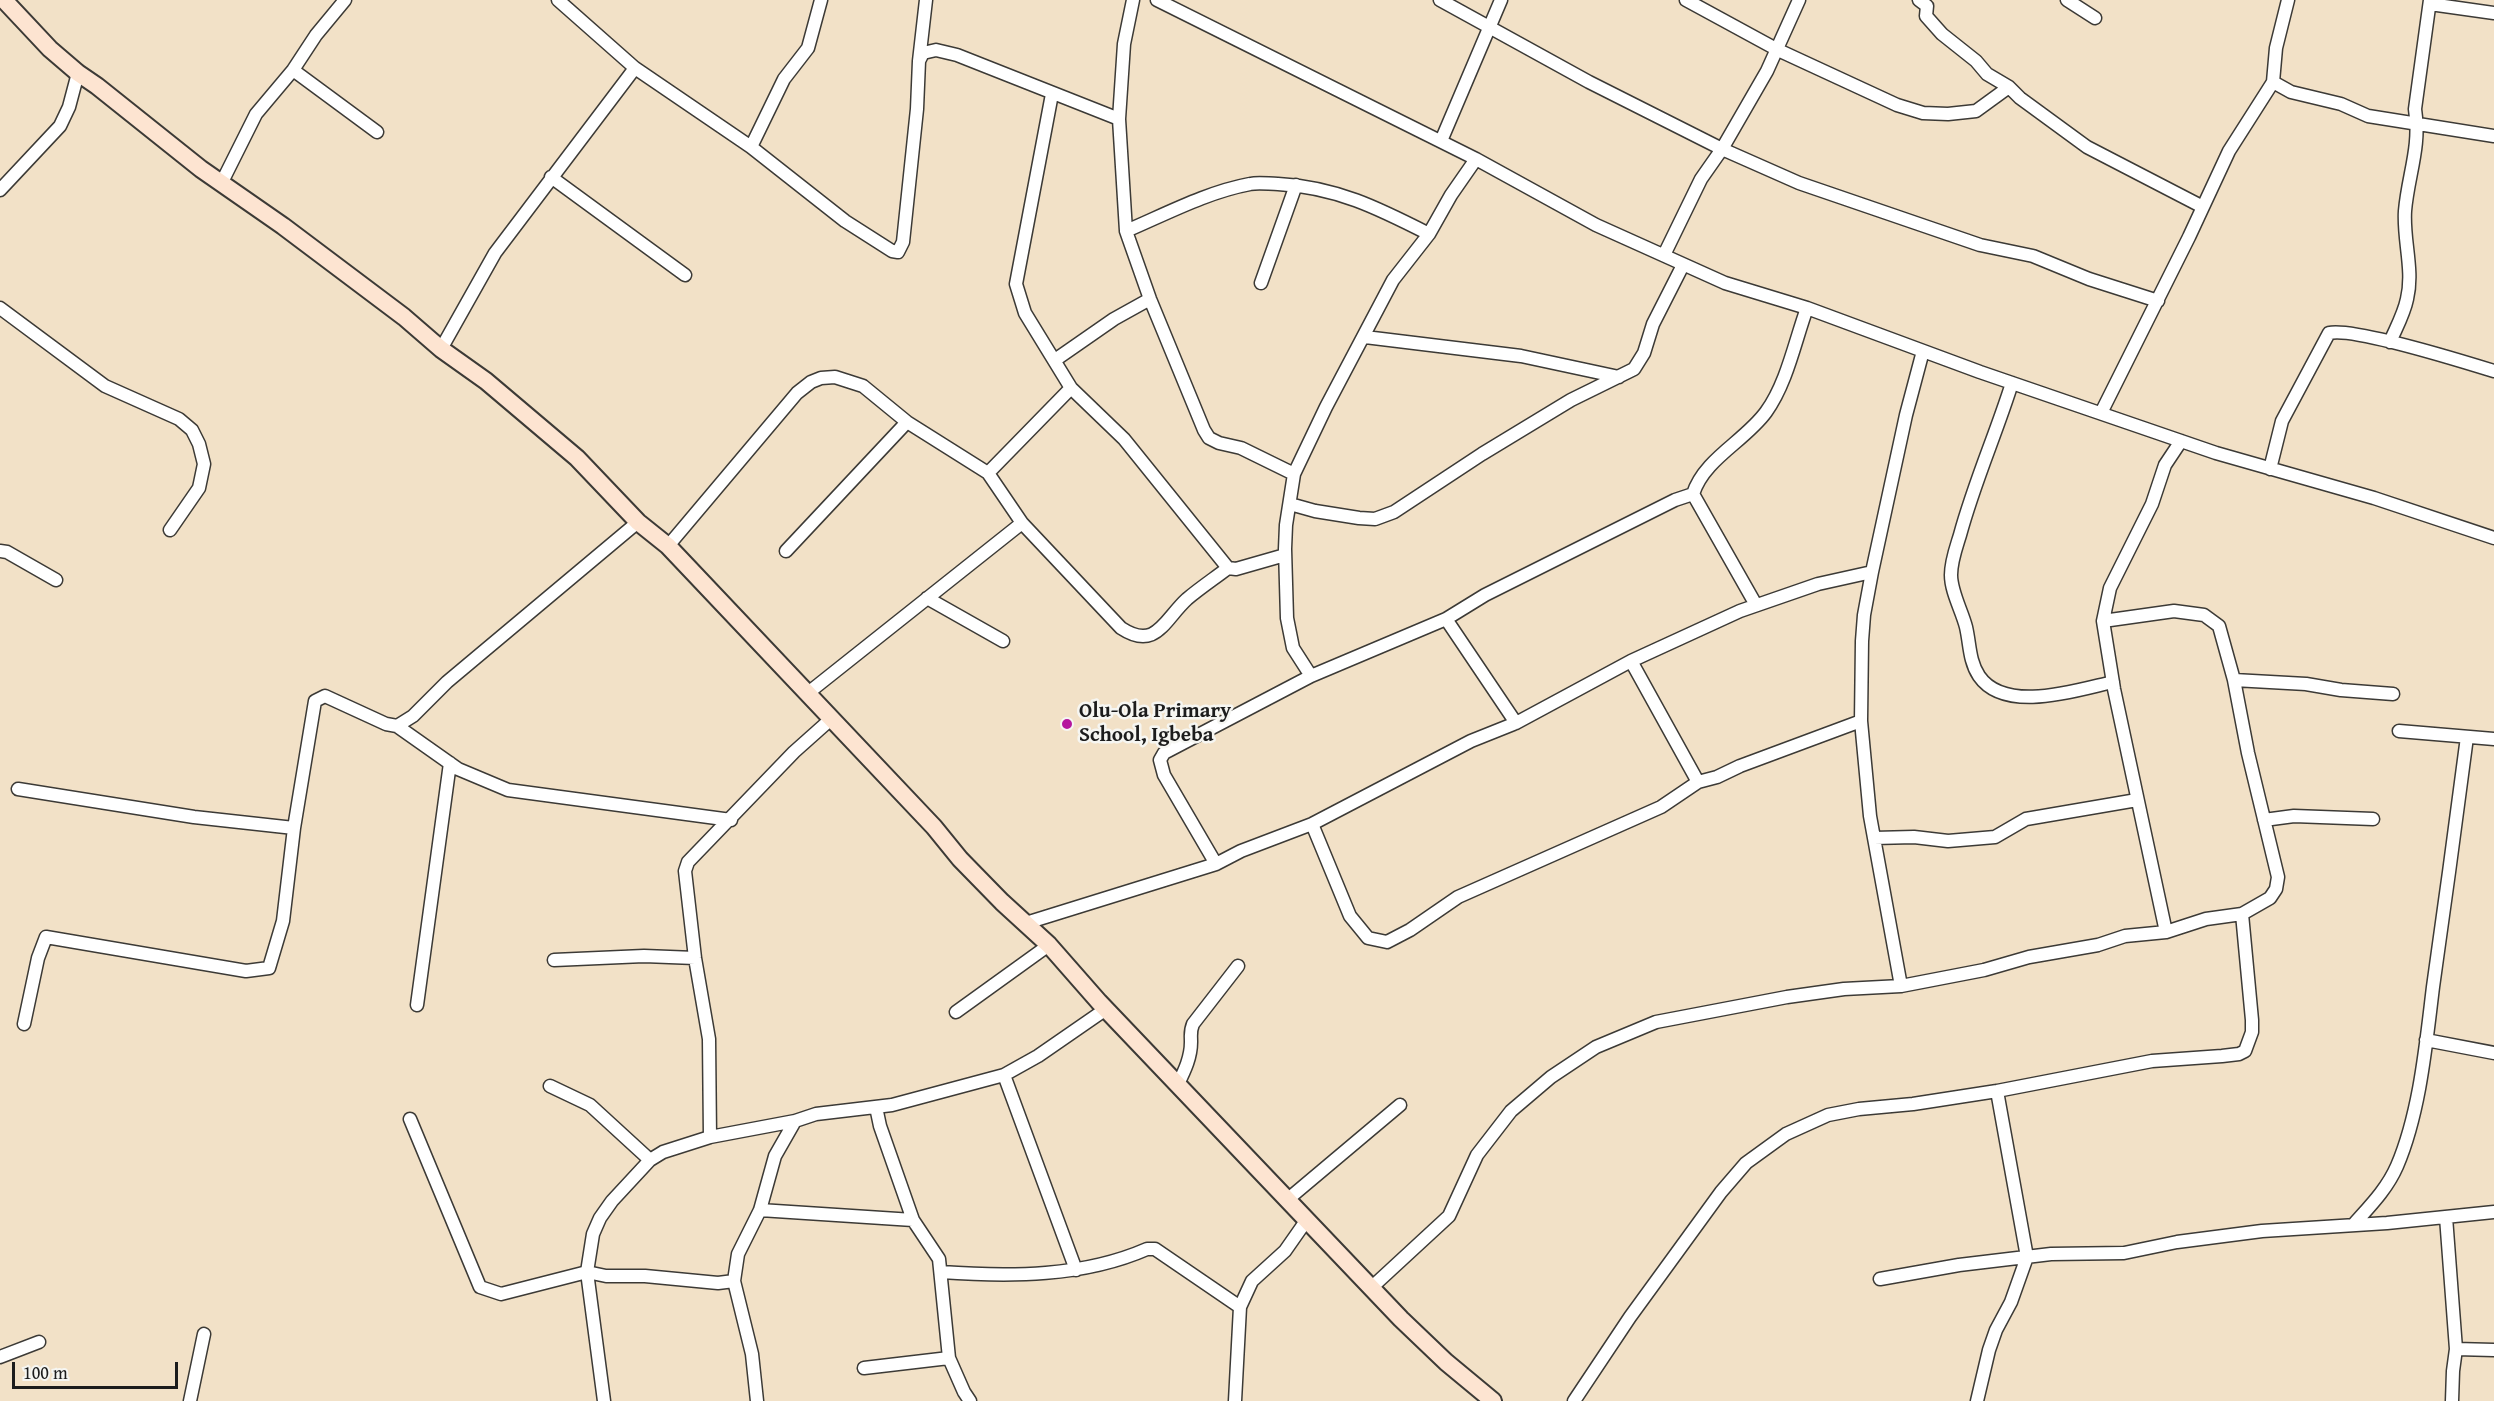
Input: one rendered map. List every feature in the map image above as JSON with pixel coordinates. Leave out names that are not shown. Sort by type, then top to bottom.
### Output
[{"type":"street","points":[[4,0],[51,49],[78,73],[221,184],[283,226],[404,317],[441,349],[486,381],[578,458],[638,522],[668,546],[934,827],[960,859],[1049,945],[1371,1288],[1446,1362],[1493,1401]]},
{"type":"street","points":[[221,184],[256,114],[293,70],[316,35],[345,0]]},
{"type":"street","points":[[558,0],[635,68],[751,147],[845,221],[884,247],[898,252],[903,242],[926,0]]},
{"type":"street","points":[[751,147],[784,78],[808,48],[821,0]]},
{"type":"street","points":[[1133,0],[1124,44],[1119,119],[1126,231],[1150,299],[1209,438],[1240,448],[1294,474]]},
{"type":"street","points":[[1157,0],[1441,141],[1596,225],[1725,283],[1807,308],[2012,383],[2181,441],[2374,498],[2494,538]]},
{"type":"street","points":[[1440,0],[1589,82],[1722,149],[1799,183],[1980,245],[2033,256],[2089,279],[2158,301]]},
{"type":"street","points":[[1441,141],[1501,0]]},
{"type":"street","points":[[1686,0],[1778,50],[1896,105],[1923,112],[1948,114],[1976,111],[2009,87]]},
{"type":"street","points":[[1664,255],[1701,179],[1722,149],[1778,50],[1799,0]]},
{"type":"street","points":[[2067,0],[2095,18]]},
{"type":"street","points":[[2101,413],[2158,301],[2229,151],[2273,82],[2276,48],[2288,0]]},
{"type":"street","points":[[1927,2],[1926,16],[1942,34],[1976,60],[1987,74],[2009,87],[2046,119],[2087,147],[2201,206]]},
{"type":"street","points":[[2390,342],[2407,298],[2409,269],[2404,239],[2405,209],[2413,171],[2417,124],[2415,109],[2430,2],[2494,13]]},
{"type":"street","points":[[919,61],[923,53],[936,50],[957,56],[1119,119]]},
{"type":"street","points":[[441,349],[495,253],[635,68]]},
{"type":"street","points":[[293,70],[377,132]]},
{"type":"street","points":[[0,190],[60,126],[69,107],[78,73]]},
{"type":"street","points":[[2273,82],[2291,92],[2341,104],[2368,116],[2494,136]]},
{"type":"street","points":[[1052,94],[1016,284],[1025,313],[1056,360],[1071,388],[1124,439],[1228,568],[1236,569],[1285,555]]},
{"type":"street","points":[[1311,676],[1293,648],[1287,618],[1286,525],[1294,474],[1326,406],[1365,337],[1393,280],[1429,234],[1451,195],[1476,159]]},
{"type":"street","points":[[551,177],[685,275]]},
{"type":"street","points":[[1126,231],[1231,188],[1253,183],[1321,188],[1345,195],[1429,234]]},
{"type":"street","points":[[1261,283],[1296,185]]},
{"type":"street","points":[[1290,504],[1315,511],[1359,518],[1375,519],[1394,512],[1482,453],[1571,400],[1634,369],[1644,353],[1653,324],[1683,265]]},
{"type":"street","points":[[1056,360],[1114,319],[1150,299]]},
{"type":"street","points":[[0,308],[105,386],[179,418],[192,430],[200,444],[204,464],[199,488],[170,530]]},
{"type":"street","points":[[1756,605],[1693,494],[1697,481],[1749,431],[1774,400],[1807,308]]},
{"type":"street","points":[[2270,469],[2282,421],[2329,333],[2351,334],[2390,342],[2494,371]]},
{"type":"street","points":[[1365,337],[1521,356],[1619,377]]},
{"type":"street","points":[[1901,986],[1874,838],[1861,721],[1862,641],[1872,572],[1906,415],[1923,351]]},
{"type":"street","points":[[668,546],[777,415],[811,382],[821,378],[835,377],[864,386],[908,422],[988,473],[1022,523],[1121,628],[1134,636],[1144,638],[1158,631],[1186,600],[1228,568]]},
{"type":"street","points":[[2012,383],[1952,561],[1951,577],[1966,628],[1972,663],[1979,677],[1989,686],[2002,693],[2023,696],[2046,697],[2113,682]]},
{"type":"street","points":[[988,473],[1071,388]]},
{"type":"street","points":[[786,551],[908,422]]},
{"type":"street","points":[[2166,932],[2113,682],[2103,621],[2110,588],[2152,504],[2165,465],[2181,441]]},
{"type":"street","points":[[1216,864],[1164,775],[1160,760],[1171,748],[1311,676],[1446,619],[1485,595],[1675,500],[1693,494]]},
{"type":"street","points":[[397,726],[413,716],[447,682],[638,522]]},
{"type":"street","points":[[808,693],[1022,523]]},
{"type":"street","points":[[0,551],[7,552],[56,580]]},
{"type":"street","points":[[1026,923],[1216,864],[1241,851],[1312,824],[1471,741],[1516,723],[1631,661],[1756,605],[1818,584],[1872,572]]},
{"type":"street","points":[[927,598],[1003,641]]},
{"type":"street","points":[[1371,1288],[1449,1216],[1477,1155],[1511,1111],[1551,1077],[1596,1047],[1656,1022],[1752,1002],[1844,989],[1901,986],[1984,970],[2029,957],[2098,945],[2125,936],[2166,932],[2206,919],[2242,914],[2260,905],[2276,889],[2278,877],[2234,680],[2219,626],[2204,615],[2174,611],[2103,621]]},
{"type":"street","points":[[1446,619],[1516,723]]},
{"type":"street","points":[[1631,661],[1698,782]]},
{"type":"street","points":[[2234,680],[2306,684],[2341,690],[2393,694]]},
{"type":"street","points":[[24,1024],[38,957],[46,937],[246,971],[268,968],[283,921],[294,828],[315,701],[318,698],[325,696],[386,724],[397,726],[450,763],[508,790],[731,820]]},
{"type":"street","points":[[710,1137],[709,1039],[695,958],[685,872],[688,862],[731,820],[794,752],[831,719]]},
{"type":"street","points":[[1312,824],[1350,916],[1368,938],[1387,942],[1410,930],[1458,897],[1661,807],[1698,782],[1717,777],[1740,766],[1861,721]]},
{"type":"street","points":[[2399,731],[2494,739]]},
{"type":"street","points":[[2354,1224],[2384,1190],[2396,1167],[2406,1142],[2414,1109],[2426,1040],[2467,737]]},
{"type":"street","points":[[417,1005],[450,763]]},
{"type":"street","points":[[18,789],[183,815],[294,828]]},
{"type":"street","points":[[1874,838],[1914,837],[1948,841],[1995,837],[2026,819],[2137,800]]},
{"type":"street","points":[[2264,820],[2294,816],[2373,819]]},
{"type":"street","points":[[1574,1401],[1630,1317],[1721,1192],[1746,1163],[1786,1134],[1828,1115],[1996,1091],[2152,1061],[2222,1056],[2245,1051],[2252,1032],[2252,1020],[2242,914]]},
{"type":"street","points":[[956,1012],[1049,945]]},
{"type":"street","points":[[554,960],[644,956],[695,958]]},
{"type":"street","points":[[1178,1084],[1187,1066],[1191,1042],[1189,1032],[1193,1024],[1238,966]]},
{"type":"street","points":[[604,1401],[587,1272],[594,1234],[600,1218],[612,1201],[650,1160],[663,1152],[710,1137],[795,1121],[816,1114],[876,1107],[1004,1075],[1038,1056],[1106,1008]]},
{"type":"street","points":[[2426,1040],[2494,1053]]},
{"type":"street","points":[[1004,1075],[1076,1270]]},
{"type":"street","points":[[550,1086],[590,1105],[650,1160]]},
{"type":"street","points":[[1977,1401],[1989,1350],[1996,1330],[2011,1302],[2026,1257],[1996,1091]]},
{"type":"street","points":[[1287,1200],[1400,1105]]},
{"type":"street","points":[[876,1107],[880,1126],[913,1220],[939,1259],[949,1358],[970,1401]]},
{"type":"street","points":[[410,1119],[480,1287],[501,1294],[587,1272],[606,1276],[645,1276],[718,1283],[734,1281]]},
{"type":"street","points":[[757,1401],[752,1354],[734,1281],[738,1254],[760,1210],[775,1156],[795,1121]]},
{"type":"street","points":[[760,1210],[913,1220]]},
{"type":"street","points":[[1880,1279],[1959,1265],[2026,1257],[2082,1252],[2124,1253],[2177,1242],[2262,1230],[2494,1212]]},
{"type":"street","points":[[2446,1217],[2456,1349],[2452,1401]]},
{"type":"street","points":[[1235,1401],[1240,1307],[1252,1281],[1285,1251],[1306,1221]]},
{"type":"street","points":[[941,1272],[996,1276],[1076,1270],[1147,1249],[1155,1249],[1240,1307]]},
{"type":"street","points":[[190,1401],[204,1334]]},
{"type":"street","points":[[0,1357],[39,1342]]},
{"type":"street","points":[[2456,1349],[2494,1350]]},
{"type":"street","points":[[864,1368],[949,1358]]},
{"type":"place","name":"Olu-Ola Primary School, Igbeba","points":[[1067,724]]}]
